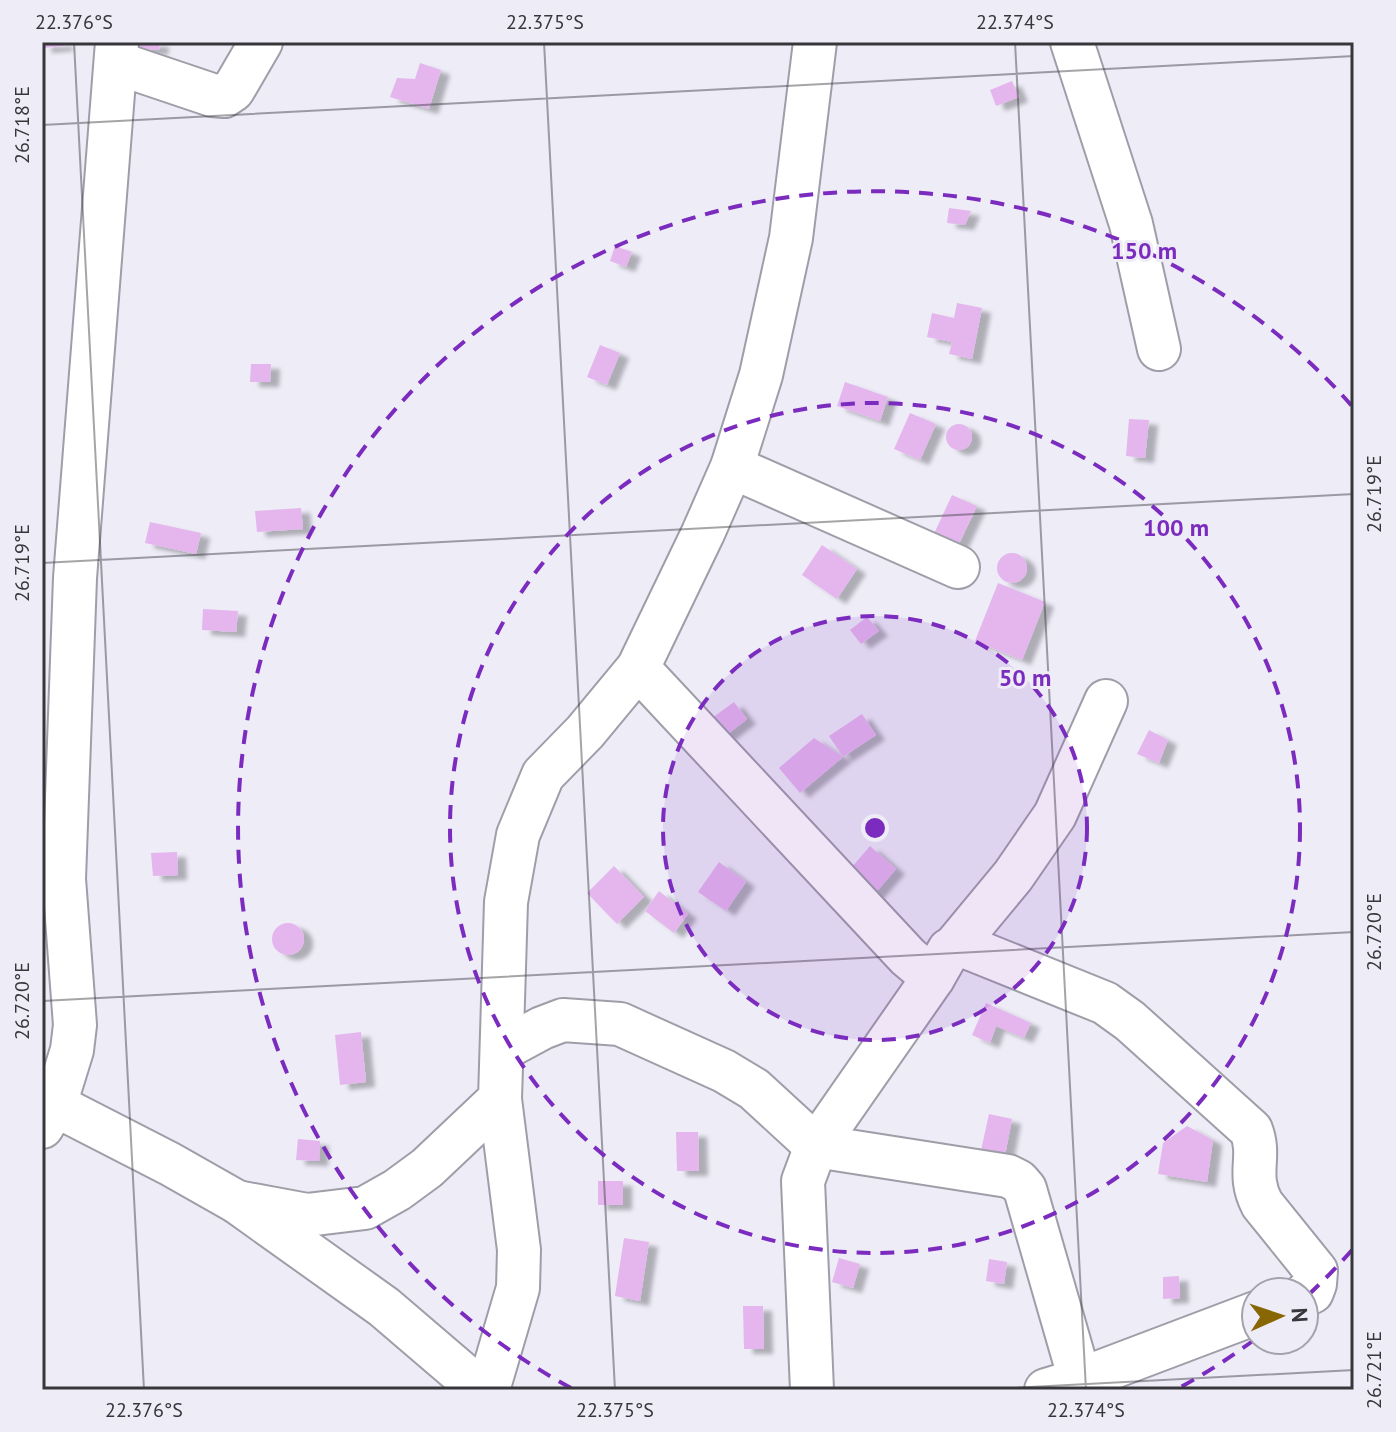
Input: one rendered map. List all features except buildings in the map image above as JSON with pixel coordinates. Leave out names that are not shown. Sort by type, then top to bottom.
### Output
[{"type":"street","points":[[261,42],[233,90],[224,96],[212,95],[117,53],[75,578],[64,879],[75,1025],[72,1050],[49,1116],[170,1164],[237,1202],[384,1307],[481,1390]]},
{"type":"street","points":[[488,1390],[518,1288],[519,1250],[500,1099],[506,902],[518,835],[543,775],[585,732],[638,668],[732,467],[761,375],[791,238],[815,42]]},
{"type":"street","points":[[1072,42],[1131,224],[1159,349]]},
{"type":"street","points":[[732,467],[958,567]]},
{"type":"street","points":[[638,668],[908,957],[944,962]]},
{"type":"street","points":[[812,1390],[803,1181],[816,1146],[944,962],[1013,876],[1055,815],[1106,701]]},
{"type":"street","points":[[944,962],[961,945],[1105,1003],[1130,1021],[1251,1130],[1255,1144],[1253,1181],[1257,1193],[1262,1204],[1316,1271],[1316,1276]]},
{"type":"street","points":[[503,1049],[563,1020],[620,1024],[724,1071],[754,1089],[816,1146],[1008,1176],[1018,1181],[1025,1189],[1070,1387],[1240,1319]]},
{"type":"street","points":[[237,1202],[307,1215],[365,1208],[427,1168],[500,1099]]}]
